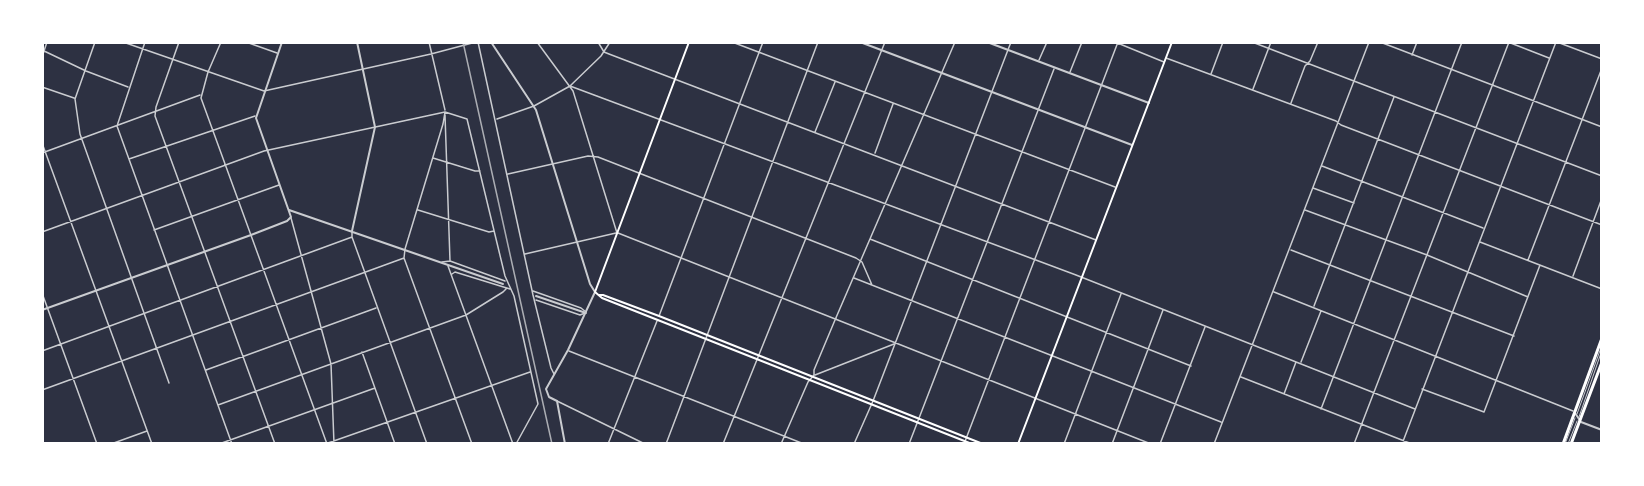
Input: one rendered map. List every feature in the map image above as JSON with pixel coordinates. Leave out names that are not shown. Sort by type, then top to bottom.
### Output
[{"type":"main road","points":[[689,42],[595,292],[602,298],[812,377],[972,444]]},
{"type":"main road","points":[[1018,444],[1172,42]]},
{"type":"main road","points":[[1569,444],[1602,339]]},
{"type":"main road","points":[[1564,444],[1577,416],[1585,407],[1602,364]]},
{"type":"main road","points":[[965,441],[983,444]]},
{"type":"street","points":[[42,57],[47,42]]},
{"type":"street","points":[[95,42],[75,99],[81,139],[169,383]]},
{"type":"street","points":[[123,42],[264,92],[477,42],[551,368],[555,374]]},
{"type":"street","points":[[145,42],[117,126],[232,444]]},
{"type":"street","points":[[179,42],[154,112],[275,444]]},
{"type":"street","points":[[220,42],[201,95],[327,444],[531,371]]},
{"type":"street","points":[[246,42],[278,53]]},
{"type":"street","points":[[282,42],[256,116],[289,210],[331,364],[334,443]]},
{"type":"street","points":[[357,42],[375,127],[352,237],[427,444]]},
{"type":"street","points":[[429,42],[445,112],[449,263],[514,444]]},
{"type":"street","points":[[491,42],[534,106],[590,284],[595,292],[546,391],[549,397],[556,401],[645,444]]},
{"type":"street","points":[[537,42],[570,86],[617,233]]},
{"type":"street","points":[[598,42],[604,52],[1097,240]]},
{"type":"street","points":[[496,119],[534,106],[570,86],[604,52],[610,42]]},
{"type":"street","points":[[732,42],[1117,188]]},
{"type":"street","points":[[608,444],[763,42]]},
{"type":"street","points":[[666,444],[818,42]]},
{"type":"street","points":[[860,42],[1133,146]]},
{"type":"street","points":[[723,444],[885,42]]},
{"type":"street","points":[[781,444],[812,377],[955,42]]},
{"type":"street","points":[[987,42],[1149,103]]},
{"type":"street","points":[[854,444],[872,403],[1011,42]]},
{"type":"street","points":[[1039,61],[1047,42]]},
{"type":"street","points":[[1070,73],[1082,42]]},
{"type":"street","points":[[965,441],[1117,42],[1291,104],[1602,225]]},
{"type":"street","points":[[1211,75],[1223,42]]},
{"type":"street","points":[[1252,42],[1602,176]]},
{"type":"street","points":[[1253,90],[1271,42]]},
{"type":"street","points":[[1291,104],[1318,42]]},
{"type":"street","points":[[1214,444],[1369,42]]},
{"type":"street","points":[[1380,42],[1602,127]]},
{"type":"street","points":[[1412,55],[1417,42]]},
{"type":"street","points":[[1321,409],[1462,42]]},
{"type":"street","points":[[1354,444],[1509,42],[1550,58]]},
{"type":"street","points":[[1403,443],[1556,42],[1602,59]]},
{"type":"street","points":[[43,51],[86,71],[129,87]]},
{"type":"street","points":[[909,444],[1055,68]]},
{"type":"street","points":[[1528,260],[1602,68]]},
{"type":"street","points":[[815,132],[835,81]]},
{"type":"street","points":[[570,86],[1082,277],[1415,409]]},
{"type":"street","points":[[42,87],[75,99]]},
{"type":"street","points":[[44,152],[201,95]]},
{"type":"street","points":[[1313,307],[1394,96]]},
{"type":"street","points":[[874,154],[893,103]]},
{"type":"street","points":[[445,112],[434,158],[404,258],[472,444]]},
{"type":"street","points":[[42,232],[267,151],[445,112],[469,119],[505,282],[511,289],[538,404],[514,444]]},
{"type":"street","points":[[129,160],[212,129],[256,116]]},
{"type":"street","points":[[42,143],[152,444]]},
{"type":"street","points":[[508,174],[592,155],[861,260],[872,285]]},
{"type":"street","points":[[434,158],[475,171],[481,170]]},
{"type":"street","points":[[1321,166],[1484,228]]},
{"type":"street","points":[[153,230],[279,185]]},
{"type":"street","points":[[1313,188],[1354,203]]},
{"type":"street","points":[[1572,277],[1602,198]]},
{"type":"street","points":[[418,209],[489,232],[495,231]]},
{"type":"street","points":[[289,210],[505,282]]},
{"type":"street","points":[[1305,210],[1427,255],[1528,297]]},
{"type":"street","points":[[42,310],[291,218]]},
{"type":"street","points":[[525,254],[617,233],[1151,444]]},
{"type":"street","points":[[42,351],[352,237]]},
{"type":"street","points":[[870,239],[1191,366]]},
{"type":"street","points":[[1479,242],[1602,289]]},
{"type":"street","points":[[1290,249],[1514,336]]},
{"type":"street","points":[[42,390],[404,258]]},
{"type":"street","points":[[449,263],[475,274],[505,282]]},
{"type":"street","points":[[1422,389],[1484,412],[1540,265]]},
{"type":"street","points":[[452,276],[455,272],[511,289]]},
{"type":"street","points":[[853,278],[1222,423]]},
{"type":"street","points":[[218,405],[466,315],[506,289]]},
{"type":"street","points":[[533,291],[582,308],[586,313]]},
{"type":"street","points":[[1274,292],[1496,380],[1577,416],[1602,430]]},
{"type":"street","points":[[42,293],[97,444]]},
{"type":"street","points":[[1064,444],[1121,293]]},
{"type":"street","points":[[536,298],[586,313]]},
{"type":"street","points":[[536,298],[580,315],[586,313]]},
{"type":"street","points":[[205,370],[377,307]]},
{"type":"street","points":[[1112,444],[1163,309]]},
{"type":"street","points":[[1301,363],[1321,310]]},
{"type":"street","points":[[1160,444],[1206,325]]},
{"type":"street","points":[[812,377],[895,343]]},
{"type":"street","points":[[568,350],[804,444]]},
{"type":"street","points":[[362,352],[395,444]]},
{"type":"street","points":[[1284,394],[1297,361]]},
{"type":"street","points":[[1240,377],[1403,443],[1412,444]]},
{"type":"street","points":[[219,444],[375,388]]},
{"type":"street","points":[[556,401],[566,444]]},
{"type":"street","points":[[111,444],[148,431]]},
{"type":"lane","points":[[1577,416],[1602,345]]},
{"type":"lane","points":[[1577,416],[1602,350]]},
{"type":"railway","points":[[463,42],[552,444]]}]
